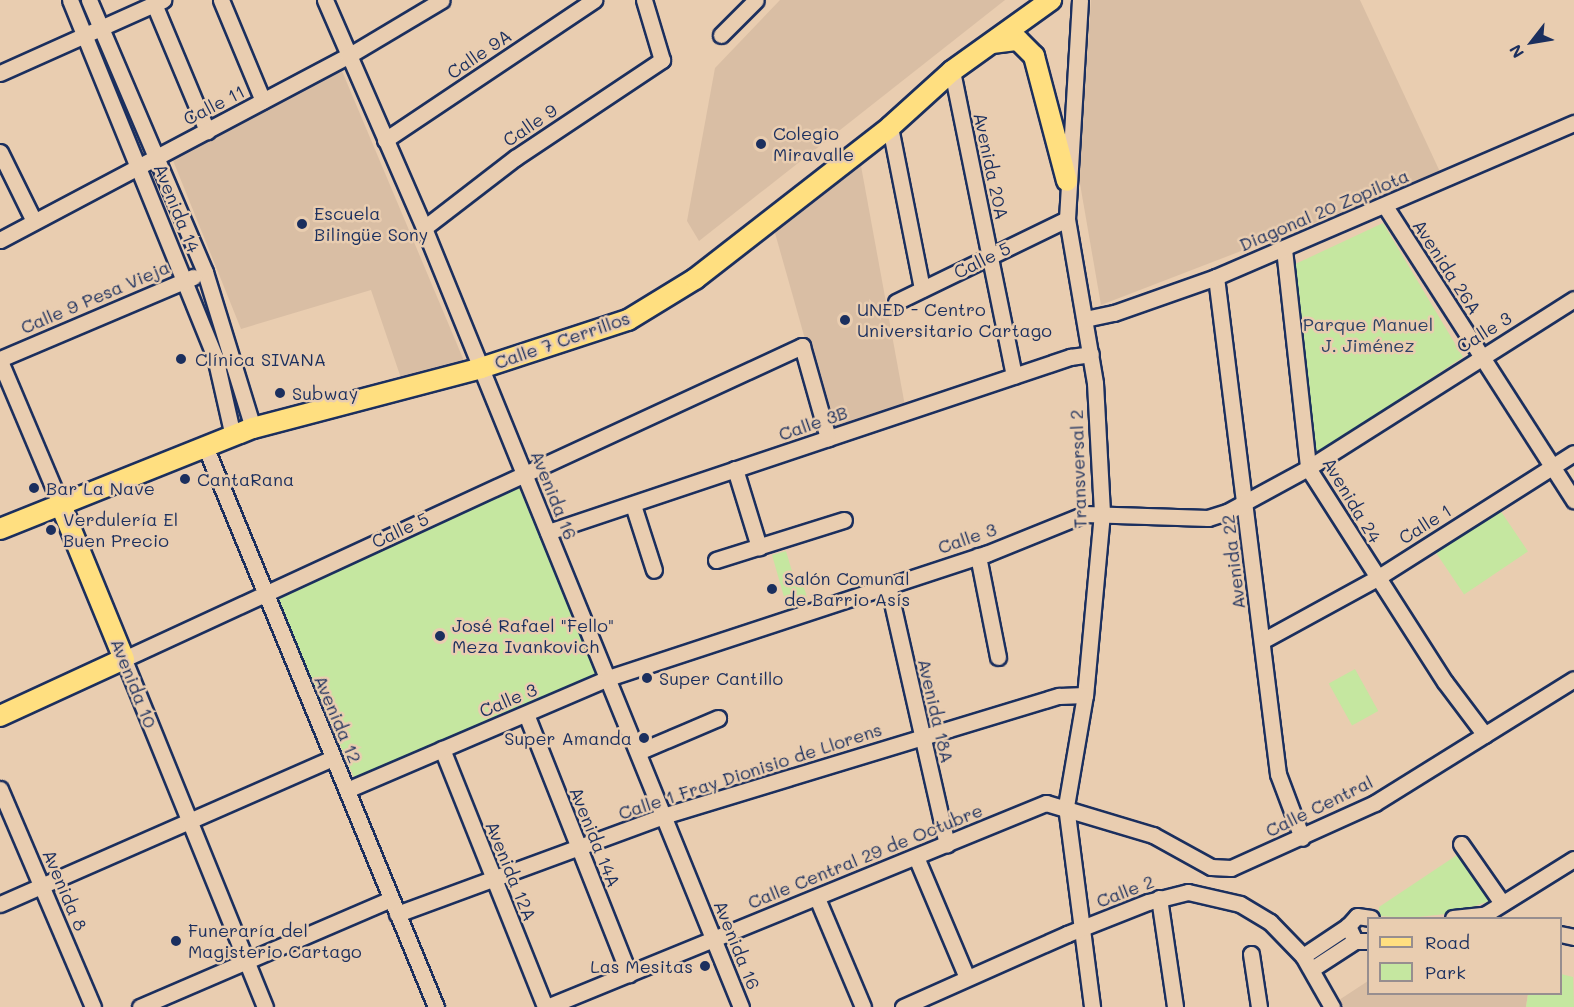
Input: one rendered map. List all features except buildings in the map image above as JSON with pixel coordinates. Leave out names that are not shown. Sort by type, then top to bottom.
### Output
[{"type":"main road","name":"Calle 7 Cerrillos","points":[[0,529],[60,503],[253,428],[481,368],[628,320],[695,279],[890,127],[952,71],[1051,0]]},
{"type":"main road","points":[[990,43],[1018,40],[1034,56],[1067,181]]},
{"type":"main road","name":"Avenida 10","points":[[60,503],[124,659]]},
{"type":"main road","name":"Calle 5","points":[[0,716],[124,659]]},
{"type":"street","name":"Avenida 14","points":[[70,0],[215,357],[233,436]]},
{"type":"street","name":"Avenida 14","points":[[89,0],[205,272],[253,428]]},
{"type":"street","points":[[222,0],[263,101]]},
{"type":"street","name":"Avenida 16","points":[[325,0],[424,228],[741,1007]]},
{"type":"street","name":"Calle 11","points":[[0,240],[348,56],[425,4],[442,0]]},
{"type":"street","name":"Calle 9A","points":[[385,140],[594,0]]},
{"type":"street","name":"Calle 9","points":[[424,228],[515,158],[662,60],[644,0]]},
{"type":"street","points":[[721,35],[756,0]]},
{"type":"street","name":"Transversal 2","points":[[1080,0],[1067,181],[1067,219],[1091,354],[1101,513],[1085,695],[1066,806],[1080,929],[1092,1007]]},
{"type":"street","points":[[0,73],[159,2],[207,131]]},
{"type":"street","name":"Avenida 20A","points":[[952,71],[1014,376]]},
{"type":"street","name":"Diagonal 20 Zopilota","points":[[1085,319],[1114,313],[1216,277],[1574,123]]},
{"type":"street","points":[[890,127],[922,289]]},
{"type":"street","points":[[0,152],[34,221]]},
{"type":"street","name":"Avenida 26A","points":[[1385,206],[1574,500]]},
{"type":"street","name":"Calle 5","points":[[897,302],[989,255],[1067,219]]},
{"type":"street","name":"Avenida 24","points":[[1284,249],[1308,468],[1377,578],[1485,735]]},
{"type":"street","name":"Calle 9 Pesa Vieja","points":[[0,360],[205,272]]},
{"type":"street","name":"Avenida 22","points":[[1216,277],[1278,774],[1302,838]]},
{"type":"street","name":"Calle 3","points":[[347,790],[608,678],[978,556],[1085,514],[1208,518],[1245,504],[1308,468],[1574,299]]},
{"type":"street","name":"Calle 5","points":[[124,659],[802,346],[828,438]]},
{"type":"street","name":"Calle 3B","points":[[548,532],[1070,357],[1091,354]]},
{"type":"street","name":"Avenida 10","points":[[0,360],[60,503]]},
{"type":"street","name":"Avenida 12","points":[[205,446],[436,1007]]},
{"type":"street","name":"Calle 1","points":[[1262,641],[1377,578],[1574,453]]},
{"type":"street","points":[[735,470],[759,547]]},
{"type":"street","points":[[633,505],[654,570]]},
{"type":"street","points":[[716,560],[844,520]]},
{"type":"street","points":[[978,556],[998,657]]},
{"type":"street","name":"Avenida 18A","points":[[888,585],[947,844]]},
{"type":"street","name":"Avenida 10","points":[[124,659],[265,1007]]},
{"type":"street","name":"Calle Central","points":[[1066,806],[1153,835],[1223,870],[1302,838],[1375,803],[1574,680]]},
{"type":"street","name":"Calle 1 Fray Dionisio de Llorens","points":[[140,1007],[245,961],[394,906],[493,879],[663,816],[1059,696],[1085,695]]},
{"type":"street","name":"Avenida 14A","points":[[526,714],[629,974]]},
{"type":"street","points":[[638,752],[718,718]]},
{"type":"street","name":"Avenida 12A","points":[[442,749],[546,1007]]},
{"type":"street","points":[[0,904],[191,822],[332,758]]},
{"type":"street","name":"Avenida 8","points":[[0,789],[93,1007]]},
{"type":"street","name":"Calle Central 29 de Octubre","points":[[546,1007],[582,1001],[629,974],[1046,803],[1066,806]]},
{"type":"street","points":[[1461,844],[1502,903]]},
{"type":"street","points":[[916,857],[967,978]]},
{"type":"street","points":[[1492,917],[1502,903],[1574,859]]},
{"type":"street","name":"Calle 2","points":[[903,1007],[1080,929],[1159,898],[1188,892],[1240,904],[1270,922],[1303,956],[1332,1007]]},
{"type":"street","points":[[817,898],[863,1007]]},
{"type":"street","points":[[1159,898],[1175,1007]]},
{"type":"street","points":[[1303,956],[1348,926],[1358,916],[1367,917]]},
{"type":"street","points":[[1312,969],[1362,941],[1348,926]]},
{"type":"street","points":[[1251,954],[1259,1007]]},
{"type":"shaded area","name":"Colegio Miravalle","points":[[780,0],[1005,0],[699,241],[687,221],[715,68]]},
{"type":"shaded area","points":[[1091,0],[1360,0],[1441,174],[1101,305],[1079,178]]},
{"type":"shaded area","name":"Escuela Bilingüe Sony","points":[[342,71],[467,368],[403,384],[371,290],[241,329],[172,158]]},
{"type":"shaded area","name":"UNED - Centro Universitario Cartago","points":[[861,166],[905,406],[831,431],[775,233]]},
{"type":"shaded area","points":[[1367,982],[1367,995],[1528,995],[1526,1007],[1342,1007],[1339,1000]]},
{"type":"green space","name":"Parque Manuel J. Jiménez","points":[[1383,223],[1463,357],[1310,458],[1291,266]]},
{"type":"green space","points":[[519,488],[599,678],[356,781],[275,592]]},
{"type":"green space","points":[[1500,510],[1528,551],[1464,595],[1436,553]]},
{"type":"green space","points":[[786,551],[794,578],[801,577],[811,611],[790,618],[772,555]]},
{"type":"green space","points":[[1355,669],[1378,711],[1352,726],[1329,684]]},
{"type":"green space","points":[[1463,851],[1495,899],[1455,913],[1418,917],[1379,916],[1379,907]]},
{"type":"green space","points":[[1562,974],[1573,977],[1574,1007],[1526,1007],[1528,995],[1562,995]]},
{"type":"place","name":"Colegio Miravalle","points":[[761,144]]},
{"type":"place","name":"Escuela Bilingüe Sony","points":[[302,224]]},
{"type":"place","name":"UNED - Centro Universitario Cartago","points":[[845,320]]},
{"type":"place","name":"Clínica SIVANA","points":[[181,359]]},
{"type":"place","name":"Subway","points":[[280,393]]},
{"type":"place","name":"CantaRana","points":[[185,479]]},
{"type":"place","name":"Bar La Nave","points":[[34,488]]},
{"type":"place","name":"Verdulería El Buen Precio","points":[[51,530]]},
{"type":"place","name":"Salón Comunal de Barrio Asís","points":[[772,589]]},
{"type":"place","name":"José Rafael \"Fello\" Meza Ivankovich","points":[[440,636]]},
{"type":"place","name":"Super Cantillo","points":[[647,678]]},
{"type":"place","name":"Super Amanda","points":[[644,738]]},
{"type":"place","name":"Funeraría del Magisterio Cartago","points":[[176,941]]},
{"type":"place","name":"Las Mesitas","points":[[705,966]]}]
